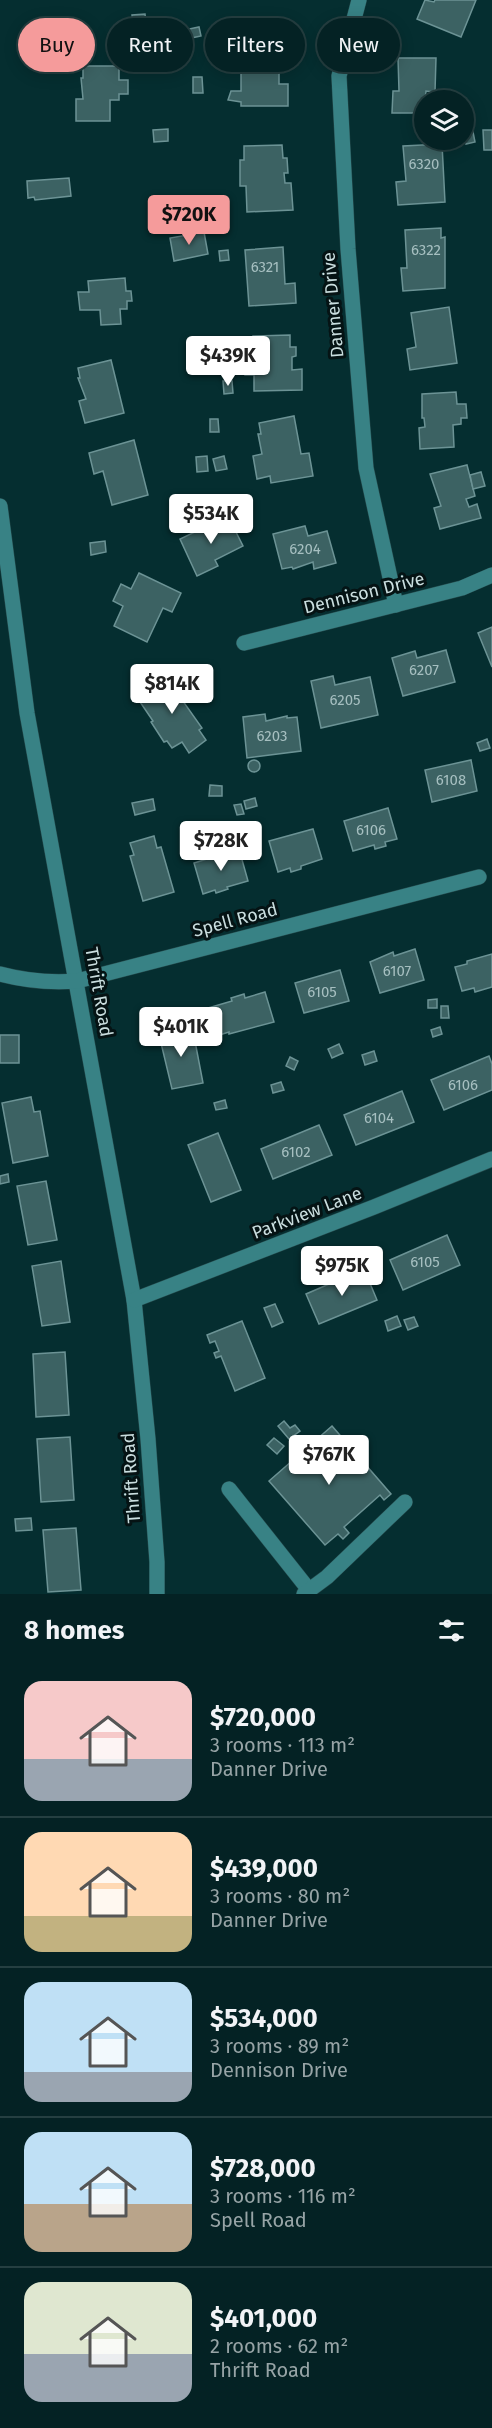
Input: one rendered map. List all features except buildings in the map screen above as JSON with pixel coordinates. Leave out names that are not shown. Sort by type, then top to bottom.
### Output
[{"type":"street","name":"Danner Drive","points":[[359,0],[339,76],[348,249],[366,468],[396,605]]},
{"type":"street","name":"Thrift Road","points":[[0,506],[27,713],[134,1300],[148,1439],[157,1562],[157,1594]]},
{"type":"street","name":"Dennison Drive","points":[[244,643],[462,588],[492,574]]},
{"type":"street","name":"Spell Road","points":[[0,974],[47,983],[77,981],[479,877]]},
{"type":"street","name":"Parkview Lane","points":[[134,1300],[492,1159]]},
{"type":"street","points":[[229,1489],[307,1592],[327,1577],[405,1502]]}]
